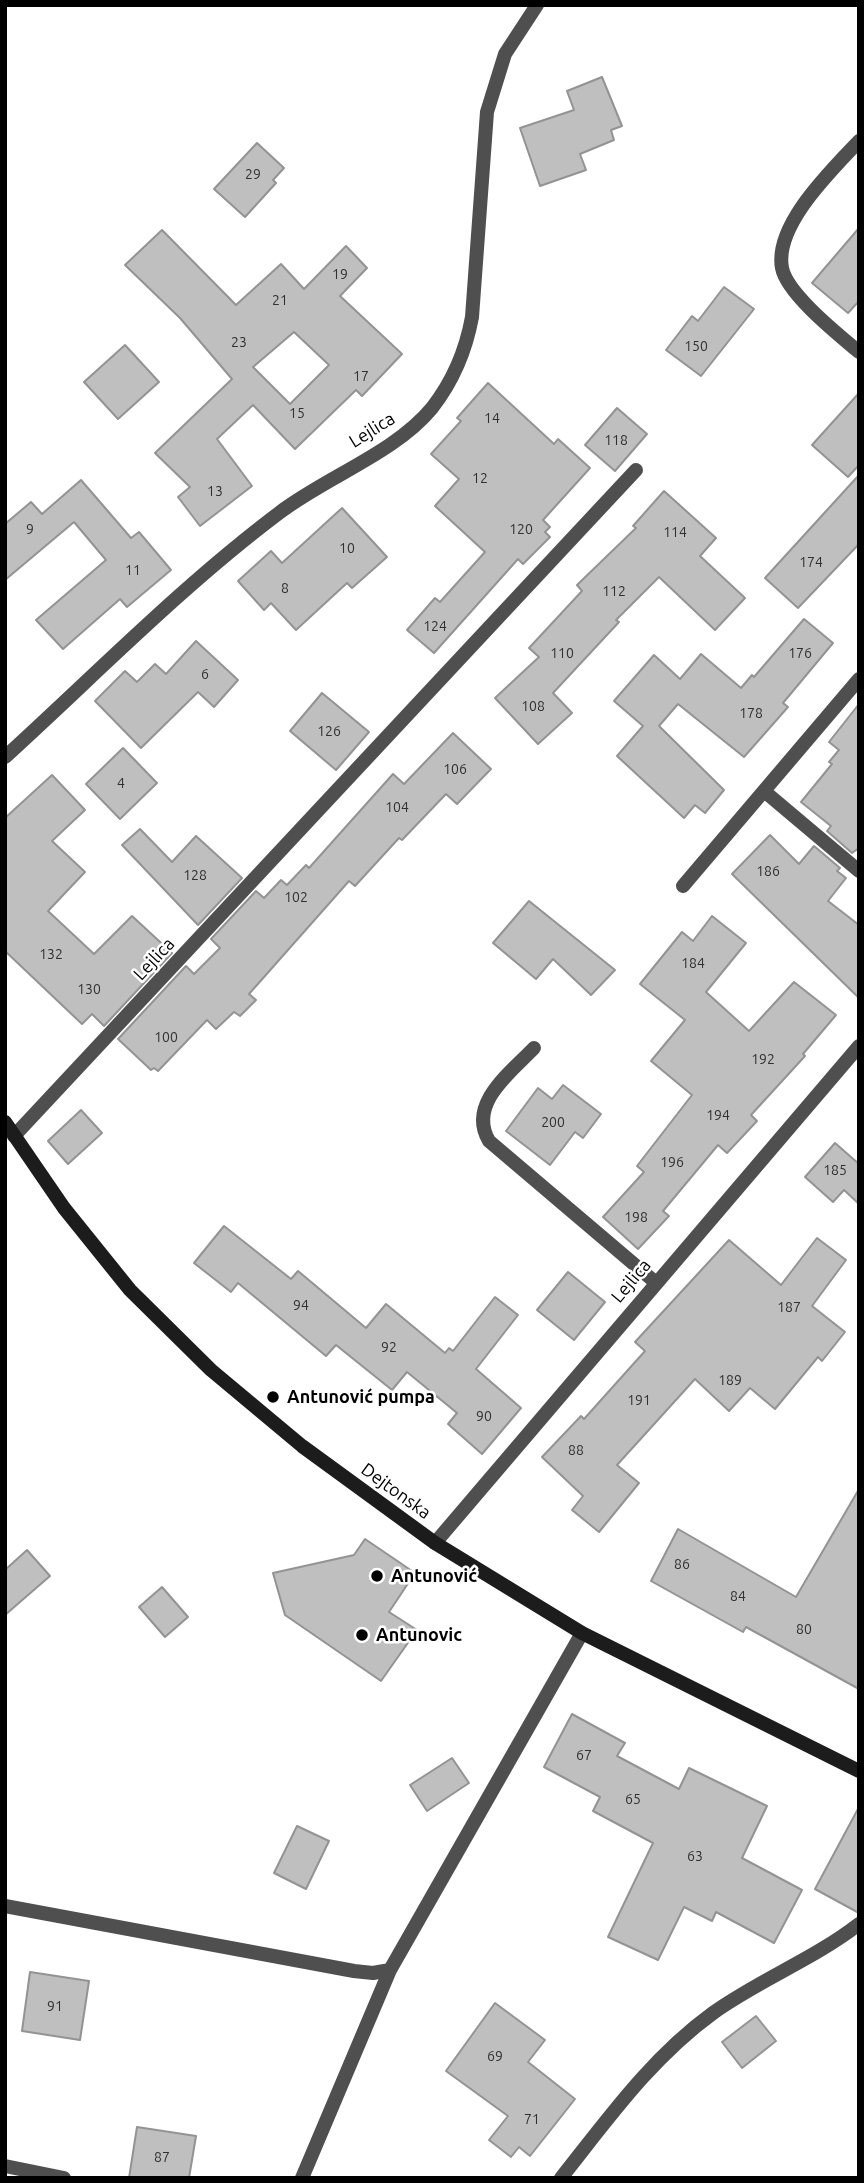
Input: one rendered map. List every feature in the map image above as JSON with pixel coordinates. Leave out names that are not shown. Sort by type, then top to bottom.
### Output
[{"type":"main road","name":"Dejtonska","points":[[5,1122],[64,1208],[130,1290],[211,1370],[302,1446],[435,1543],[582,1633],[859,1771]]},
{"type":"street","name":"Lejlica","points":[[5,757],[242,542],[327,480],[404,435],[432,408],[466,347],[472,317],[487,112],[496,75],[505,54],[537,5]]},
{"type":"street","points":[[859,141],[812,192],[795,218],[782,252],[782,270],[791,286],[859,352]]},
{"type":"street","name":"Lejlica","points":[[14,1136],[636,470]]},
{"type":"street","points":[[683,886],[859,680]]},
{"type":"street","points":[[764,791],[859,871]]},
{"type":"street","name":"Lejlica","points":[[435,1543],[859,1046]]},
{"type":"street","points":[[534,1048],[492,1092],[483,1115],[485,1134],[489,1141],[655,1282]]},
{"type":"street","points":[[302,2178],[390,1970],[582,1633]]},
{"type":"street","points":[[5,1906],[354,1971],[373,1973],[390,1970]]},
{"type":"street","points":[[561,2178],[655,2062],[713,2013],[838,1940],[859,1924]]},
{"type":"street","points":[[5,2166],[64,2178]]},
{"type":"building","points":[[602,77],[622,126],[611,130],[614,140],[580,154],[586,170],[540,186],[520,128],[574,110],[567,91]]},
{"type":"building","points":[[257,143],[284,168],[273,180],[276,183],[245,217],[214,189]]},
{"type":"building","points":[[859,228],[859,301],[848,313],[812,283]]},
{"type":"building","points":[[162,230],[236,305],[281,264],[304,289],[346,246],[367,268],[340,296],[402,354],[362,396],[356,390],[295,449],[253,405],[217,439],[252,486],[200,526],[178,497],[190,487],[155,453],[232,379],[180,318],[125,265]],"holes":[[[294,332],[329,365],[290,404],[253,367]]]},
{"type":"building","points":[[724,287],[754,309],[701,376],[666,350],[692,316],[698,321]]},
{"type":"building","points":[[125,345],[159,382],[118,419],[84,382]]},
{"type":"building","points":[[488,383],[554,444],[558,439],[590,468],[543,520],[550,527],[545,532],[550,537],[523,564],[518,559],[434,653],[407,630],[435,598],[440,602],[485,552],[435,506],[459,479],[431,454],[461,421],[457,418]]},
{"type":"building","points":[[859,393],[859,465],[848,477],[812,445]]},
{"type":"building","points":[[617,408],[647,434],[615,471],[585,445]]},
{"type":"building","points":[[859,475],[859,544],[798,608],[765,578]]},
{"type":"building","points":[[81,480],[131,538],[139,532],[171,570],[127,607],[120,599],[63,649],[36,620],[106,560],[74,522],[5,580],[5,524],[31,502],[42,514]]},
{"type":"building","points":[[664,491],[716,538],[700,556],[745,598],[715,630],[659,577],[616,620],[619,622],[553,693],[572,713],[538,744],[495,698],[539,657],[529,648],[582,591],[577,585],[636,528],[633,526]]},
{"type":"building","points":[[342,508],[387,557],[352,588],[347,583],[296,630],[271,603],[264,610],[238,581],[271,551],[282,563]]},
{"type":"building","points":[[804,619],[833,643],[783,703],[788,707],[744,757],[678,704],[659,726],[724,790],[705,813],[695,805],[684,818],[617,756],[643,726],[614,701],[654,655],[680,679],[701,654],[741,688],[752,675],[754,677]]},
{"type":"building","points":[[196,641],[238,680],[214,707],[198,692],[141,748],[95,701],[125,671],[137,682],[155,664],[166,674]]},
{"type":"building","points":[[322,693],[369,732],[336,770],[290,731]]},
{"type":"building","points":[[859,704],[859,848],[852,853],[827,831],[831,826],[801,802],[832,764],[829,762],[839,750],[829,742]]},
{"type":"building","points":[[453,733],[491,769],[457,804],[446,794],[402,840],[399,838],[355,886],[349,881],[249,994],[256,1000],[240,1016],[234,1012],[216,1029],[207,1020],[158,1071],[154,1068],[151,1070],[118,1039],[186,966],[194,974],[220,948],[211,939],[256,891],[264,898],[281,880],[287,885],[306,865],[309,868],[393,774],[404,784]]},
{"type":"building","points":[[123,748],[157,783],[120,819],[86,784]]},
{"type":"building","points":[[52,775],[85,810],[52,841],[85,872],[48,911],[94,954],[132,916],[172,953],[104,1026],[92,1014],[82,1024],[5,951],[5,818]]},
{"type":"building","points":[[140,829],[172,862],[196,836],[242,878],[198,925],[122,845]]},
{"type":"building","points":[[770,835],[799,864],[814,846],[840,868],[837,871],[846,878],[828,901],[859,925],[859,998],[732,874]]},
{"type":"building","points":[[529,901],[615,970],[591,995],[553,959],[536,979],[493,943]]},
{"type":"building","points":[[712,916],[746,943],[706,992],[749,1031],[794,982],[836,1015],[803,1054],[805,1056],[751,1115],[757,1121],[727,1153],[718,1145],[663,1211],[669,1216],[638,1249],[603,1217],[644,1172],[637,1166],[692,1095],[651,1061],[685,1020],[640,984],[682,932],[693,941]]},
{"type":"building","points":[[563,1085],[601,1114],[583,1138],[575,1132],[550,1165],[506,1131],[538,1088],[552,1099]]},
{"type":"building","points":[[81,1110],[102,1133],[68,1164],[48,1141]]},
{"type":"building","points":[[835,1143],[859,1164],[859,1204],[844,1190],[833,1202],[805,1177]]},
{"type":"building","points":[[224,1226],[291,1279],[298,1271],[366,1328],[386,1304],[445,1353],[449,1348],[453,1351],[495,1297],[518,1315],[476,1369],[521,1408],[482,1454],[448,1424],[457,1413],[407,1372],[392,1390],[336,1345],[326,1356],[238,1283],[231,1292],[194,1263]]},
{"type":"building","points":[[817,1238],[846,1260],[812,1306],[845,1332],[822,1361],[818,1357],[775,1409],[750,1388],[729,1411],[695,1379],[617,1465],[639,1483],[599,1532],[572,1510],[583,1496],[542,1457],[581,1416],[584,1419],[645,1351],[635,1342],[729,1240],[781,1285]]},
{"type":"building","points":[[568,1272],[605,1302],[574,1340],[537,1310]]},
{"type":"building","points":[[859,1489],[859,1689],[746,1627],[743,1632],[651,1581],[678,1529],[796,1597]]},
{"type":"building","points":[[365,1539],[415,1573],[389,1612],[417,1630],[381,1681],[285,1615],[273,1573],[354,1555]]},
{"type":"building","points":[[27,1550],[50,1576],[5,1615],[5,1570]]},
{"type":"building","points":[[162,1587],[188,1617],[165,1637],[139,1607]]},
{"type":"building","points":[[572,1714],[625,1743],[617,1756],[679,1789],[689,1768],[767,1806],[742,1858],[802,1890],[774,1943],[716,1912],[712,1921],[684,1907],[658,1960],[608,1937],[653,1843],[593,1811],[600,1797],[544,1767]]},
{"type":"building","points":[[452,1758],[469,1783],[427,1811],[410,1785]]},
{"type":"building","points":[[859,1807],[859,1913],[815,1889]]},
{"type":"building","points":[[297,1826],[329,1841],[306,1889],[274,1873]]},
{"type":"building","points":[[30,1972],[89,1981],[80,2040],[22,2031]]},
{"type":"building","points":[[495,2003],[545,2040],[528,2062],[575,2099],[530,2156],[519,2147],[511,2157],[489,2140],[508,2116],[446,2071]]},
{"type":"building","points":[[756,2016],[776,2041],[742,2068],[722,2042]]},
{"type":"building","points":[[137,2127],[196,2136],[189,2178],[129,2178]]},
{"type":"place","name":"Antunović pumpa","points":[[273,1397]]},
{"type":"place","name":"Antunović","points":[[377,1576]]},
{"type":"place","name":"Antunovic","points":[[362,1635]]}]
